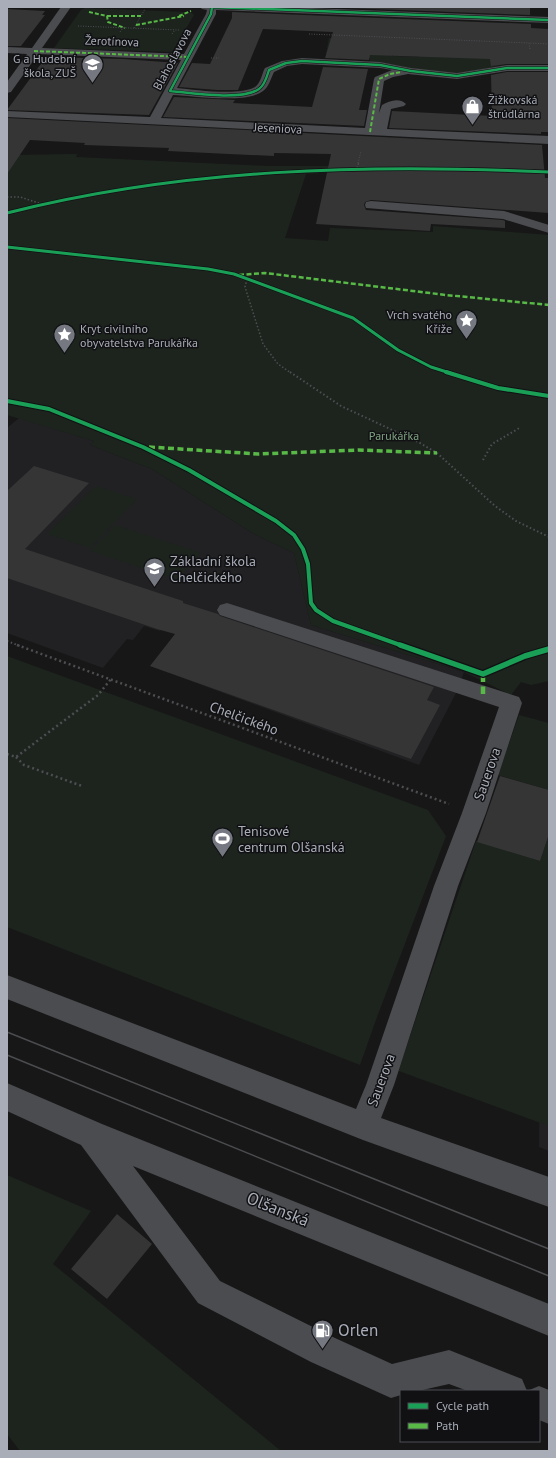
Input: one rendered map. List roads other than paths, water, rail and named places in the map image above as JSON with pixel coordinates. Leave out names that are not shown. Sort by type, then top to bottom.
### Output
[{"type":"street","points":[[7,90],[66,7]]},
{"type":"street","points":[[205,7],[376,10],[549,20]]},
{"type":"street","name":"Blahoslavova","points":[[154,122],[211,14],[212,7]]},
{"type":"street","points":[[46,36],[59,37]]},
{"type":"street","name":"Žerotínova","points":[[7,50],[188,57]]},
{"type":"street","points":[[170,91],[244,94],[259,88],[264,83],[269,70],[276,66],[302,61],[380,65],[411,71],[456,76],[507,68],[549,68]]},
{"type":"street","points":[[374,132],[379,79],[399,72],[411,71]]},
{"type":"street","points":[[374,132],[386,107],[392,104],[400,104]]},
{"type":"street","name":"Jeseniova","points":[[7,114],[549,140]]},
{"type":"street","points":[[371,205],[504,215],[549,229]]},
{"type":"street","name":"Sauerova","points":[[227,610],[511,703],[474,813],[446,886],[380,1085],[363,1126]]},
{"type":"street","points":[[7,987],[363,1126],[549,1192]]},
{"type":"street","name":"Olšanská","points":[[7,1098],[90,1134],[549,1320]]},
{"type":"street","points":[[90,1134],[209,1292],[323,1350],[391,1381],[449,1367],[507,1390]]},
{"type":"tram line","points":[[7,1032],[549,1249]]},
{"type":"tram line","points":[[7,1055],[549,1276]]},
{"type":"place","name":"G a Hudební škola, ZUŠ","points":[[92,84]]},
{"type":"place","name":"Žižkovská štrúdlárna","points":[[472,126]]},
{"type":"place","name":"Vrch svatého Kříže","points":[[467,340]]},
{"type":"place","name":"Kryt civilního obyvatelstva Parukářka","points":[[65,354]]},
{"type":"place","name":"Základní škola Chelčického","points":[[155,588]]},
{"type":"place","name":"Tenisové centrum Olšanská","points":[[222,858]]},
{"type":"place","name":"Orlen","points":[[323,1350]]},
{"type":"park label","name":"Parukářka","points":[[394,435]]}]
